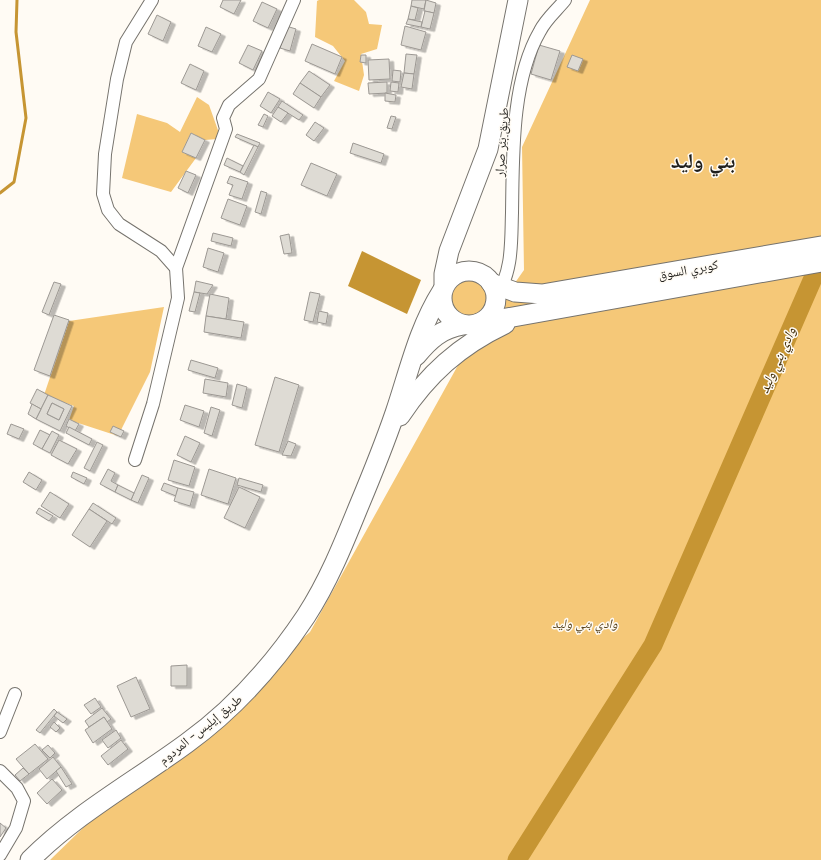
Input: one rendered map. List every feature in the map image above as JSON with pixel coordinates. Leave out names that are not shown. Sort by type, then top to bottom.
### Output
[{"type":"highway","points":[[496,289],[492,312],[471,324],[448,316],[441,300],[446,262],[488,149],[518,0]]},
{"type":"highway","points":[[458,229],[462,252],[473,271]]},
{"type":"highway","name":"كوبري السوق","points":[[556,300],[821,246]]},
{"type":"highway","name":"كوبري السوق","points":[[556,300],[821,262]]},
{"type":"highway","points":[[389,432],[427,317],[449,279],[456,274],[465,271],[473,271],[484,275],[496,289],[556,300]]},
{"type":"highway","points":[[389,432],[416,393],[447,360],[462,348],[493,330],[556,300]]},
{"type":"highway","points":[[413,360],[436,335],[444,330],[531,313]]},
{"type":"highway","name":"طريق إيليس- المردوم","points":[[30,860],[70,824],[95,805],[189,742],[220,716],[267,669],[288,643],[324,586],[338,557],[389,432]]},
{"type":"street","points":[[152,0],[126,42],[117,79],[108,139],[103,194],[108,210],[119,224],[162,251],[176,268]]},
{"type":"street","points":[[135,460],[153,404],[178,298],[176,268],[226,130],[223,118],[229,105],[259,79],[294,0]]},
{"type":"street","name":"طريق بئر صرار","points":[[496,289],[509,264],[511,250],[514,137],[519,97],[533,45],[540,29],[565,0]]},
{"type":"street","points":[[0,732],[15,694]]},
{"type":"street","points":[[0,771],[17,788],[24,800],[16,828],[0,855]]},
{"type":"green space","points":[[354,0],[366,12],[369,24],[382,25],[377,49],[361,54],[364,75],[359,91],[334,81],[345,61],[333,46],[315,37],[317,1]]},
{"type":"green space","name":"وادي بني وليد","points":[[590,0],[821,0],[821,860],[50,860],[120,792],[310,632],[462,358],[524,270],[522,147]]},
{"type":"green space","points":[[197,97],[209,105],[219,133],[217,139],[205,140],[191,133],[182,152],[196,158],[171,192],[122,178],[137,114],[167,123],[180,132]]},
{"type":"green space","points":[[470,279],[480,282],[486,288],[489,298],[486,308],[480,314],[470,317],[460,314],[454,308],[451,298],[454,288],[460,282]]},
{"type":"green space","points":[[164,307],[150,372],[118,436],[69,420],[74,406],[44,395],[69,321]]},
{"type":"shaded area","points":[[362,251],[421,280],[407,314],[348,286]]},
{"type":"building","points":[[223,0],[241,0],[234,14],[220,7]]},
{"type":"building","points":[[412,0],[426,0],[424,9],[411,6]]},
{"type":"building","points":[[426,0],[436,3],[434,13],[424,11]]},
{"type":"building","points":[[262,2],[277,9],[268,28],[253,21]]},
{"type":"building","points":[[411,6],[418,8],[415,20],[408,19]]},
{"type":"building","points":[[425,11],[434,13],[430,29],[421,27]]},
{"type":"building","points":[[157,15],[171,22],[163,41],[148,34]]},
{"type":"building","points":[[408,19],[422,22],[421,27],[406,24]]},
{"type":"building","points":[[286,26],[296,29],[290,51],[280,48]]},
{"type":"building","points":[[405,26],[426,32],[421,50],[401,45]]},
{"type":"building","points":[[206,27],[221,34],[212,52],[198,46]]},
{"type":"building","points":[[312,44],[342,57],[335,74],[305,61]]},
{"type":"building","points":[[248,45],[262,51],[253,70],[239,63]]},
{"type":"building","points":[[539,45],[560,51],[551,80],[531,74]]},
{"type":"building","points":[[406,54],[417,55],[414,74],[404,73]]},
{"type":"building","points":[[361,55],[366,55],[366,63],[360,62]]},
{"type":"building","points":[[572,55],[583,59],[578,71],[567,67]]},
{"type":"building","points":[[389,59],[390,79],[369,80],[368,60]]},
{"type":"building","points":[[190,64],[204,71],[196,90],[181,83]]},
{"type":"building","points":[[393,70],[401,71],[400,82],[392,81]]},
{"type":"building","points":[[309,71],[330,85],[321,97],[300,83]]},
{"type":"building","points":[[404,73],[414,74],[412,89],[401,87]]},
{"type":"building","points":[[387,82],[387,93],[369,94],[368,83]]},
{"type":"building","points":[[391,82],[399,83],[398,92],[390,91]]},
{"type":"building","points":[[300,83],[321,97],[314,108],[293,94]]},
{"type":"building","points":[[268,92],[280,99],[271,113],[260,106]]},
{"type":"building","points":[[385,93],[396,95],[395,102],[385,101]]},
{"type":"building","points":[[282,101],[303,115],[299,120],[278,107]]},
{"type":"building","points":[[278,107],[288,113],[281,122],[272,116]]},
{"type":"building","points":[[264,114],[268,116],[263,127],[258,125]]},
{"type":"building","points":[[391,116],[396,117],[392,129],[387,128]]},
{"type":"building","points":[[315,122],[324,128],[314,141],[306,135]]},
{"type":"building","points":[[191,133],[205,140],[196,158],[182,152]]},
{"type":"building","points":[[237,134],[260,143],[258,147],[235,137]]},
{"type":"building","points":[[353,143],[384,154],[381,163],[350,153]]},
{"type":"building","points":[[254,145],[258,147],[244,175],[240,172]]},
{"type":"building","points":[[227,158],[243,166],[240,172],[224,165]]},
{"type":"building","points":[[311,163],[337,174],[327,196],[301,185]]},
{"type":"building","points":[[186,171],[196,175],[188,193],[178,188]]},
{"type":"building","points":[[230,176],[248,182],[242,199],[229,195],[233,185],[227,183]]},
{"type":"building","points":[[261,191],[267,193],[261,214],[255,212]]},
{"type":"building","points":[[228,199],[247,206],[240,225],[221,218]]},
{"type":"building","points":[[213,233],[233,238],[231,246],[211,241]]},
{"type":"building","points":[[289,234],[292,253],[284,254],[280,236]]},
{"type":"building","points":[[208,248],[224,253],[218,272],[203,267]]},
{"type":"building","points":[[196,281],[213,285],[207,294],[194,292]]},
{"type":"building","points":[[54,282],[61,284],[49,315],[42,312]]},
{"type":"building","points":[[194,292],[200,293],[195,312],[189,311]]},
{"type":"building","points":[[310,292],[320,294],[313,322],[304,320]]},
{"type":"building","points":[[210,294],[229,298],[226,319],[206,316]]},
{"type":"building","points":[[319,311],[328,313],[326,324],[317,322]]},
{"type":"building","points":[[54,315],[69,320],[50,376],[34,370]]},
{"type":"building","points":[[206,316],[244,322],[241,338],[204,332]]},
{"type":"building","points":[[191,360],[218,368],[215,378],[188,370]]},
{"type":"building","points":[[275,377],[299,385],[279,452],[255,445]]},
{"type":"building","points":[[205,379],[228,383],[226,397],[203,393]]},
{"type":"building","points":[[237,384],[247,387],[242,408],[232,405]]},
{"type":"building","points":[[37,389],[48,395],[41,409],[30,403]]},
{"type":"building","points":[[48,395],[72,406],[60,431],[36,419]],"holes":[[[52,403],[64,409],[59,420],[47,414]]]},
{"type":"building","points":[[52,403],[64,409],[59,420],[47,414]]},
{"type":"building","points":[[32,404],[41,409],[36,419],[28,414]]},
{"type":"building","points":[[185,405],[204,411],[199,427],[180,420]]},
{"type":"building","points":[[211,407],[220,410],[212,436],[204,433]]},
{"type":"building","points":[[69,419],[79,424],[75,431],[66,426]]},
{"type":"building","points":[[11,424],[24,429],[19,439],[7,434]]},
{"type":"building","points":[[113,426],[124,431],[121,437],[110,432]]},
{"type":"building","points":[[69,427],[92,439],[89,445],[66,433]]},
{"type":"building","points":[[40,430],[50,435],[42,449],[33,444]]},
{"type":"building","points":[[52,431],[59,435],[50,453],[42,449]]},
{"type":"building","points":[[185,436],[200,443],[191,462],[177,455]]},
{"type":"building","points":[[59,440],[77,449],[68,464],[51,455]]},
{"type":"building","points":[[288,441],[296,444],[291,456],[282,455]]},
{"type":"building","points":[[97,442],[103,445],[90,471],[84,468]]},
{"type":"building","points":[[174,460],[195,467],[189,486],[168,480]]},
{"type":"building","points":[[108,469],[115,473],[111,481],[118,485],[115,492],[100,484]]},
{"type":"building","points":[[209,469],[236,478],[228,504],[201,495]]},
{"type":"building","points":[[29,472],[42,480],[36,490],[23,482]]},
{"type":"building","points":[[73,472],[87,478],[84,484],[71,477]]},
{"type":"building","points":[[142,475],[149,478],[138,503],[131,500]]},
{"type":"building","points":[[239,478],[263,485],[261,492],[237,485]]},
{"type":"building","points":[[164,483],[178,488],[176,496],[161,490]]},
{"type":"building","points":[[118,485],[134,493],[131,500],[115,492]]},
{"type":"building","points":[[239,487],[260,497],[245,528],[224,518]]},
{"type":"building","points":[[178,488],[194,492],[190,506],[174,501]]},
{"type":"building","points":[[50,492],[69,504],[60,518],[41,506]]},
{"type":"building","points":[[93,503],[116,518],[112,524],[89,509]]},
{"type":"building","points":[[39,508],[53,516],[49,521],[36,513]]},
{"type":"building","points":[[89,509],[107,521],[90,547],[72,535]]},
{"type":"building","points":[[187,665],[187,686],[171,686],[171,666]]},
{"type":"building","points":[[136,677],[150,709],[131,717],[117,686]]},
{"type":"building","points":[[95,698],[101,707],[91,714],[84,705]]},
{"type":"building","points":[[102,708],[111,719],[107,722],[104,717],[89,727],[85,721]]},
{"type":"building","points":[[54,709],[57,712],[40,733],[36,730]]},
{"type":"building","points":[[57,712],[67,719],[63,723],[54,716]]},
{"type":"building","points":[[104,717],[112,729],[93,743],[85,730]]},
{"type":"building","points":[[54,722],[60,728],[56,732],[50,727]]},
{"type":"building","points":[[116,730],[121,738],[108,748],[102,740]]},
{"type":"building","points":[[121,740],[128,749],[108,765],[101,756]]},
{"type":"building","points":[[35,744],[48,759],[29,774],[16,759]]},
{"type":"building","points":[[48,745],[55,753],[50,758],[42,750]]},
{"type":"building","points":[[53,757],[61,767],[47,779],[39,769]]},
{"type":"building","points":[[61,767],[72,784],[66,787],[56,771]]},
{"type":"building","points":[[23,768],[29,774],[20,781],[15,775]]},
{"type":"building","points":[[52,779],[62,790],[47,804],[37,793]]},
{"type":"building","points":[[0,823],[6,828],[0,837]]},
{"type":"waterway","points":[[0,193],[14,182],[26,118],[16,32],[17,0]]},
{"type":"waterway","name":"وادي بني وليد","points":[[517,860],[653,645],[821,260]]},
{"type":"district","name":"بني وليد","points":[[703,161]]}]
